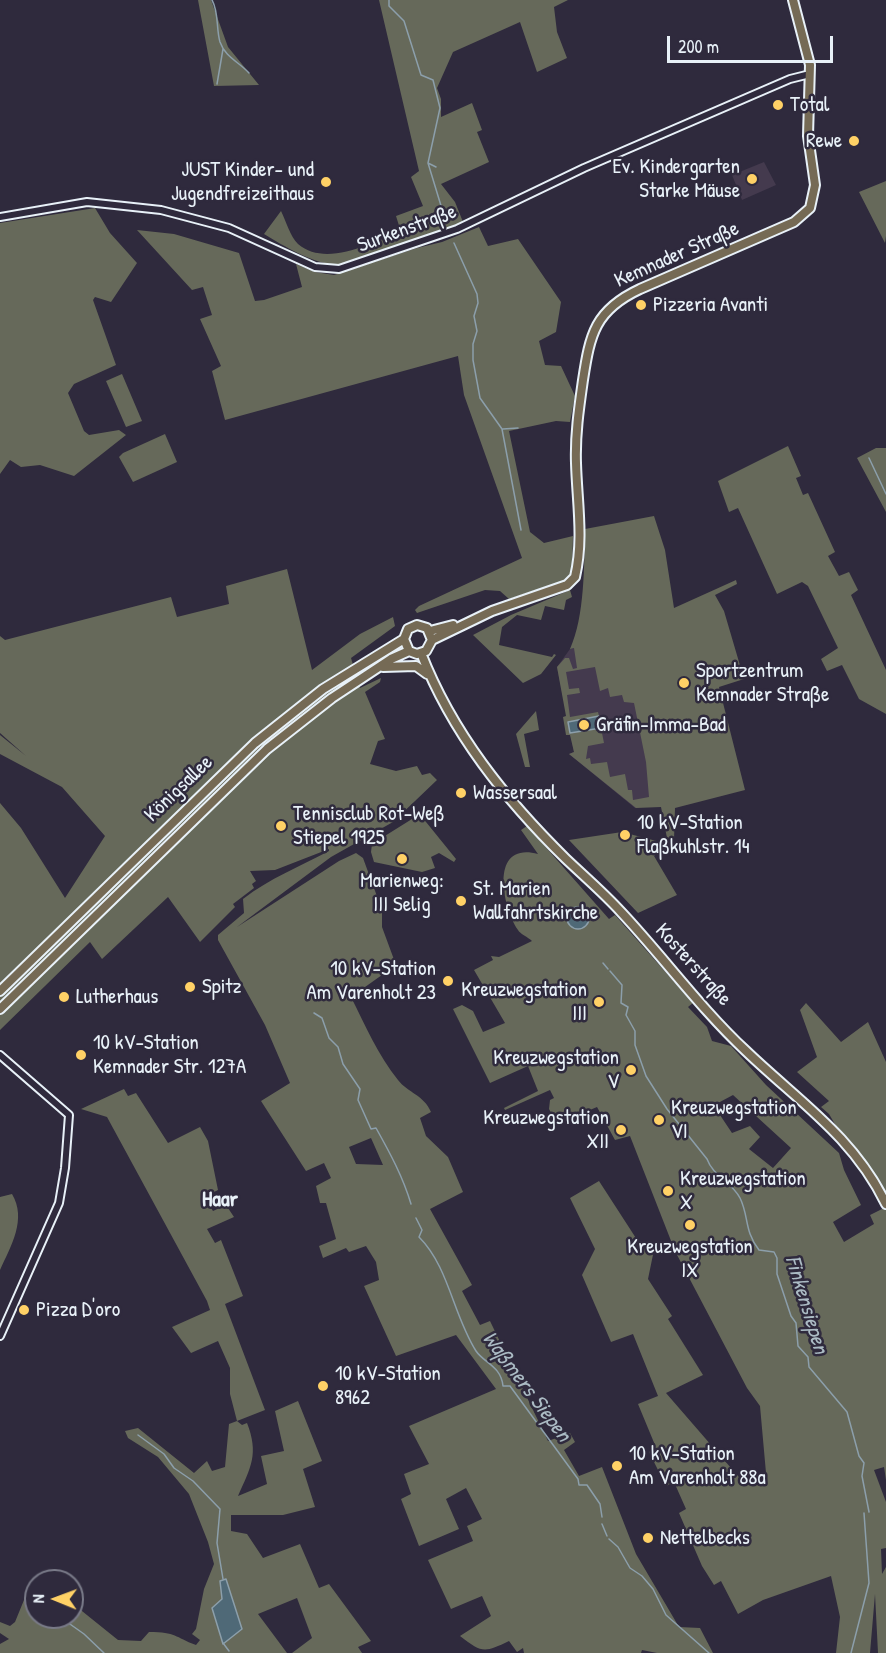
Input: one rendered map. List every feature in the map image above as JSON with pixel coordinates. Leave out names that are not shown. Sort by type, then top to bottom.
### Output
[{"type":"main road","name":"Kemnader Straße","points":[[575,577],[580,528],[576,435],[588,350],[597,324],[612,306],[627,295],[783,227],[803,216],[813,200],[815,185],[806,142],[809,75],[793,0]]},
{"type":"main road","name":"Königsallee","points":[[0,991],[255,742],[323,689],[404,639],[405,633],[413,626],[424,626],[431,636],[567,585],[575,577]]},
{"type":"main road","points":[[431,636],[424,652],[430,677],[441,699]]},
{"type":"main road","points":[[404,639],[409,651],[424,652]]},
{"type":"main road","name":"Königsallee","points":[[0,1009],[240,772],[300,721],[378,668],[409,651]]},
{"type":"main road","points":[[424,652],[441,699]]},
{"type":"main road","points":[[378,668],[411,666],[422,669],[430,677]]},
{"type":"main road","name":"Kosterstraße","points":[[441,699],[472,750],[536,827],[621,911],[744,1050],[828,1123],[855,1156],[886,1204]]},
{"type":"street","name":"Surkenstraße","points":[[0,217],[93,202],[161,210],[230,228],[315,267],[339,269],[457,230],[656,137],[790,79],[809,75]]},
{"type":"street","points":[[0,1055],[69,1115],[65,1168],[59,1203],[0,1336]]},
{"type":"shaded area","name":"Ev. Kindergarten Starke Mäuse","points":[[764,162],[776,185],[742,200],[732,175]]},
{"type":"shaded area","points":[[626,633],[660,803],[635,808],[569,754],[574,752],[557,667],[570,649]]},
{"type":"green space","points":[[198,0],[211,0],[228,47],[259,85],[214,86]]},
{"type":"green space","points":[[379,0],[568,0],[554,7],[557,32],[567,58],[537,72],[520,22],[453,52],[437,88],[441,99],[441,117],[472,103],[482,130],[477,132],[489,162],[441,184],[455,202],[463,222],[398,248],[346,264],[336,265],[316,261],[264,234],[281,211],[295,241],[309,251],[322,254],[349,251],[401,232],[396,216],[423,206],[411,177],[419,171]]},
{"type":"green space","points":[[886,181],[886,236],[885,243],[859,192]]},
{"type":"green space","points":[[95,208],[110,233],[137,263],[111,302],[95,297],[93,300],[116,365],[74,384],[68,393],[84,431],[89,435],[119,430],[126,435],[74,476],[40,465],[21,467],[10,460],[0,474],[0,223]]},
{"type":"green space","points":[[479,227],[488,246],[518,239],[561,302],[556,332],[539,341],[545,365],[561,366],[575,396],[570,422],[556,421],[509,431],[530,532],[544,543],[573,536],[572,578],[509,599],[500,591],[485,590],[417,613],[415,610],[419,606],[522,558],[464,395],[458,356],[225,420],[212,371],[221,366],[200,319],[212,315],[203,287],[192,290],[137,230],[174,234],[239,253],[255,301],[302,287],[296,264],[315,272],[334,275],[442,242]]},
{"type":"green space","points":[[122,374],[142,421],[126,427],[106,381]]},
{"type":"green space","points":[[165,434],[177,462],[133,482],[119,457]]},
{"type":"green space","points":[[788,446],[801,476],[796,478],[803,495],[808,493],[835,552],[828,556],[839,576],[849,572],[858,590],[851,595],[886,670],[886,714],[859,699],[842,665],[827,671],[821,659],[838,648],[808,586],[802,582],[777,594],[738,508],[729,512],[718,481]]},
{"type":"green space","points":[[876,448],[886,448],[886,512],[857,458]]},
{"type":"green space","name":"Sportzentrum Kemnader Straße","points":[[654,516],[665,550],[674,608],[736,580],[737,584],[715,595],[724,611],[744,679],[719,687],[745,790],[675,808],[674,840],[667,838],[661,807],[636,808],[569,754],[574,752],[570,735],[566,735],[563,717],[566,716],[557,667],[565,658],[569,658],[573,669],[577,668],[574,648],[570,649],[581,606],[585,529]],"holes":[[[595,667],[600,691],[608,688],[610,697],[622,695],[624,702],[634,703],[646,762],[649,797],[633,800],[632,790],[628,790],[625,774],[610,777],[607,762],[591,764],[590,758],[586,759],[588,746],[604,743],[601,728],[570,733],[568,722],[599,716],[598,712],[570,717],[567,695],[580,693],[579,688],[569,689],[566,672]]]},
{"type":"green space","points":[[287,569],[312,670],[360,634],[393,617],[395,626],[351,658],[360,688],[381,678],[380,682],[365,692],[385,739],[378,741],[370,764],[396,771],[417,766],[422,775],[430,773],[437,780],[393,822],[331,857],[237,927],[339,861],[356,853],[363,858],[382,910],[382,927],[396,965],[351,997],[372,1040],[391,1070],[402,1084],[428,1106],[431,1112],[420,1118],[426,1136],[448,1157],[463,1192],[430,1209],[472,1285],[462,1291],[480,1325],[490,1321],[548,1441],[570,1433],[575,1442],[564,1450],[579,1476],[602,1467],[636,1554],[679,1627],[700,1628],[713,1653],[657,1653],[642,1650],[641,1653],[524,1653],[523,1648],[517,1652],[509,1641],[494,1648],[483,1649],[473,1646],[460,1636],[491,1616],[482,1596],[451,1609],[428,1560],[473,1541],[467,1526],[482,1519],[466,1488],[446,1499],[459,1529],[419,1546],[401,1499],[411,1494],[404,1474],[429,1464],[409,1426],[496,1389],[456,1335],[396,1356],[364,1286],[379,1280],[376,1262],[366,1246],[349,1252],[346,1248],[323,1258],[319,1246],[336,1239],[326,1203],[320,1203],[316,1186],[331,1178],[324,1163],[306,1171],[261,1101],[290,1083],[265,1025],[218,940],[218,935],[244,913],[243,899],[329,849],[275,870],[250,871],[256,881],[252,884],[254,888],[233,904],[235,907],[200,942],[168,897],[102,959],[90,942],[0,1030],[0,803],[21,828],[65,898],[105,836],[62,787],[0,754],[0,735],[26,756],[0,733],[0,636],[5,640],[171,597],[177,617],[229,604],[226,586]],"holes":[[[371,1138],[383,1165],[356,1164],[349,1147]]]},
{"type":"green space","points":[[570,590],[572,597],[566,600],[564,610],[545,606],[541,620],[517,615],[502,627],[499,645],[552,657],[556,655],[541,674],[523,683],[473,635],[511,615]]},
{"type":"green space","points":[[536,711],[539,730],[524,734],[530,767],[525,767],[516,734]]},
{"type":"green space","points":[[422,817],[456,859],[454,862],[439,853],[431,857],[435,868],[422,872],[374,862],[371,852],[372,844],[412,819]]},
{"type":"green space","points":[[527,826],[609,919],[615,915],[693,1003],[688,1007],[707,1027],[712,1041],[731,1046],[766,1085],[839,1153],[844,1170],[861,1205],[833,1222],[844,1242],[874,1224],[870,1215],[884,1208],[829,1114],[821,1107],[829,1101],[797,1072],[817,1057],[800,1010],[806,1003],[841,1042],[868,1022],[886,1062],[886,1480],[884,1467],[874,1470],[886,1502],[886,1548],[881,1549],[882,1574],[886,1567],[886,1653],[878,1653],[875,1594],[870,1653],[836,1653],[840,1617],[831,1576],[763,1600],[738,1614],[721,1581],[714,1585],[702,1566],[679,1513],[686,1509],[674,1482],[666,1486],[649,1452],[655,1445],[638,1404],[658,1396],[633,1334],[611,1342],[582,1275],[595,1249],[570,1198],[599,1181],[643,1249],[655,1245],[648,1279],[672,1316],[668,1319],[703,1375],[666,1393],[744,1483],[766,1473],[760,1406],[747,1388],[675,1251],[630,1136],[615,1140],[597,1107],[557,1124],[549,1109],[550,1100],[554,1098],[550,1090],[505,1110],[504,1108],[538,1091],[528,1066],[490,1083],[453,1009],[462,1005],[473,1011],[483,1032],[505,1023],[474,970],[493,960],[491,956],[499,957],[532,941],[518,930],[507,906],[504,892],[506,866],[512,857],[522,853],[538,854],[521,830]],"holes":[[[733,1095],[791,1148],[773,1168],[749,1149],[760,1137],[750,1126],[732,1133],[718,1112],[722,1109],[718,1103]]]},
{"type":"green space","points":[[622,832],[668,844],[654,856],[677,895],[638,913],[569,840]]},
{"type":"green space","points":[[124,1089],[128,1096],[136,1093],[168,1143],[200,1127],[208,1141],[218,1190],[204,1197],[213,1211],[226,1205],[234,1217],[207,1229],[215,1243],[221,1240],[243,1296],[225,1304],[265,1410],[237,1421],[230,1394],[230,1368],[218,1341],[191,1353],[172,1327],[210,1310],[207,1301],[107,1117],[81,1109]]},
{"type":"green space","points":[[12,1194],[16,1203],[18,1223],[13,1242],[0,1270],[0,1197]]},
{"type":"green space","points":[[298,1401],[322,1461],[303,1469],[315,1507],[283,1515],[231,1515],[231,1531],[247,1534],[263,1558],[300,1544],[319,1588],[329,1584],[371,1641],[358,1647],[362,1653],[292,1653],[312,1638],[297,1598],[258,1614],[287,1653],[0,1653],[0,1644],[9,1639],[0,1633],[0,1622],[10,1626],[15,1622],[24,1600],[24,1629],[84,1629],[84,1613],[118,1640],[141,1641],[149,1632],[158,1632],[170,1634],[196,1645],[200,1640],[192,1634],[196,1629],[204,1589],[214,1564],[208,1542],[189,1494],[158,1457],[128,1438],[125,1431],[138,1428],[194,1473],[207,1461],[212,1471],[225,1467],[229,1424],[237,1421],[242,1425],[247,1423],[251,1434],[252,1460],[238,1496],[267,1484],[261,1456],[284,1451],[275,1411]]},
{"type":"water","name":"Gräfin-Imma-Bad","points":[[599,716],[601,728],[570,733],[568,722]]},
{"type":"water","points":[[578,907],[586,910],[589,918],[586,926],[578,929],[570,926],[567,918],[570,910]]},
{"type":"water","points":[[226,1579],[242,1629],[223,1644],[212,1608],[222,1599],[220,1581]]},
{"type":"waterway","points":[[212,0],[216,10],[222,47],[249,73]]},
{"type":"waterway","points":[[389,0],[389,6],[404,21],[421,75],[433,80],[440,108],[428,163],[442,209]]},
{"type":"waterway","points":[[217,84],[223,49]]},
{"type":"waterway","points":[[428,163],[436,167]]},
{"type":"waterway","points":[[454,243],[477,294],[478,303],[474,316],[477,331],[473,344],[473,360],[480,398],[502,429],[521,530]]},
{"type":"waterway","points":[[503,429],[518,428]]},
{"type":"waterway","points":[[869,458],[886,494]]},
{"type":"waterway","name":"Finkensiepen","points":[[603,963],[608,969]]},
{"type":"waterway","name":"Finkensiepen","points":[[610,971],[622,985],[621,1003],[628,1007],[626,1015],[635,1031],[635,1045],[646,1076],[667,1109],[710,1165],[737,1192],[751,1236],[759,1250],[774,1252],[777,1258],[777,1274],[791,1316],[796,1323],[798,1346],[808,1357],[809,1367],[847,1412],[859,1456],[864,1463],[862,1476],[869,1512]]},
{"type":"waterway","name":"Waßmers Siepen","points":[[314,1013],[322,1018],[329,1038],[338,1047],[343,1064],[360,1089],[358,1100],[371,1129],[376,1128],[391,1156],[411,1204]]},
{"type":"waterway","name":"Waßmers Siepen","points":[[416,1218],[422,1230],[419,1237],[437,1262],[476,1351],[496,1369],[503,1386],[510,1386],[578,1479],[579,1485],[587,1485],[600,1504],[602,1517]]},
{"type":"waterway","points":[[138,1435],[164,1454],[174,1468],[193,1481],[220,1509],[217,1543],[223,1579]]},
{"type":"waterway","name":"Finkensiepen","points":[[851,1653],[869,1583],[864,1513]]},
{"type":"waterway","name":"Waßmers Siepen","points":[[602,1524],[607,1536]]},
{"type":"waterway","name":"Waßmers Siepen","points":[[609,1539],[618,1547],[630,1568],[642,1576],[653,1589],[666,1615],[709,1653]]},
{"type":"waterway","points":[[77,1629],[104,1653]]},
{"type":"waterway","points":[[223,1643],[229,1651]]},
{"type":"place","name":"Total","points":[[778,105]]},
{"type":"place","name":"Rewe","points":[[854,141]]},
{"type":"place","name":"Ev. Kindergarten Starke Mäuse","points":[[752,179]]},
{"type":"place","name":"JUST Kinder- und Jugendfreizeithaus","points":[[326,182]]},
{"type":"place","name":"Pizzeria Avanti","points":[[641,305]]},
{"type":"place","name":"Sportzentrum Kemnader Straße","points":[[684,683]]},
{"type":"place","name":"Gräfin-Imma-Bad","points":[[584,725]]},
{"type":"place","name":"Wassersaal","points":[[461,793]]},
{"type":"place","name":"Tennisclub Rot-Weß Stiepel 1925","points":[[281,826]]},
{"type":"place","name":"10 kV-Station Flaßkuhlstr. 14","points":[[625,835]]},
{"type":"place","name":"Marienweg: III Selig","points":[[402,859]]},
{"type":"place","name":"St. Marien Wallfahrtskirche","points":[[461,901]]},
{"type":"place","name":"10 kV-Station Am Varenholt 23","points":[[448,981]]},
{"type":"place","name":"Spitz","points":[[190,987]]},
{"type":"place","name":"Lutherhaus","points":[[64,997]]},
{"type":"place","name":"Kreuzwegstation III","points":[[599,1002]]},
{"type":"place","name":"10 kV-Station Kemnader Str. 127A","points":[[81,1055]]},
{"type":"place","name":"Kreuzwegstation V","points":[[631,1070]]},
{"type":"place","name":"Kreuzwegstation VI","points":[[659,1120]]},
{"type":"place","name":"Kreuzwegstation XII","points":[[621,1130]]},
{"type":"place","name":"Kreuzwegstation X","points":[[668,1191]]},
{"type":"place","name":"Kreuzwegstation IX","points":[[690,1225]]},
{"type":"place","name":"Pizza D'oro","points":[[24,1310]]},
{"type":"place","name":"10 kV-Station 8962","points":[[323,1386]]},
{"type":"place","name":"10 kV-Station Am Varenholt 88a","points":[[617,1466]]},
{"type":"place","name":"Nettelbecks","points":[[648,1538]]},
{"type":"district","name":"Haar","points":[[220,1200]]}]
